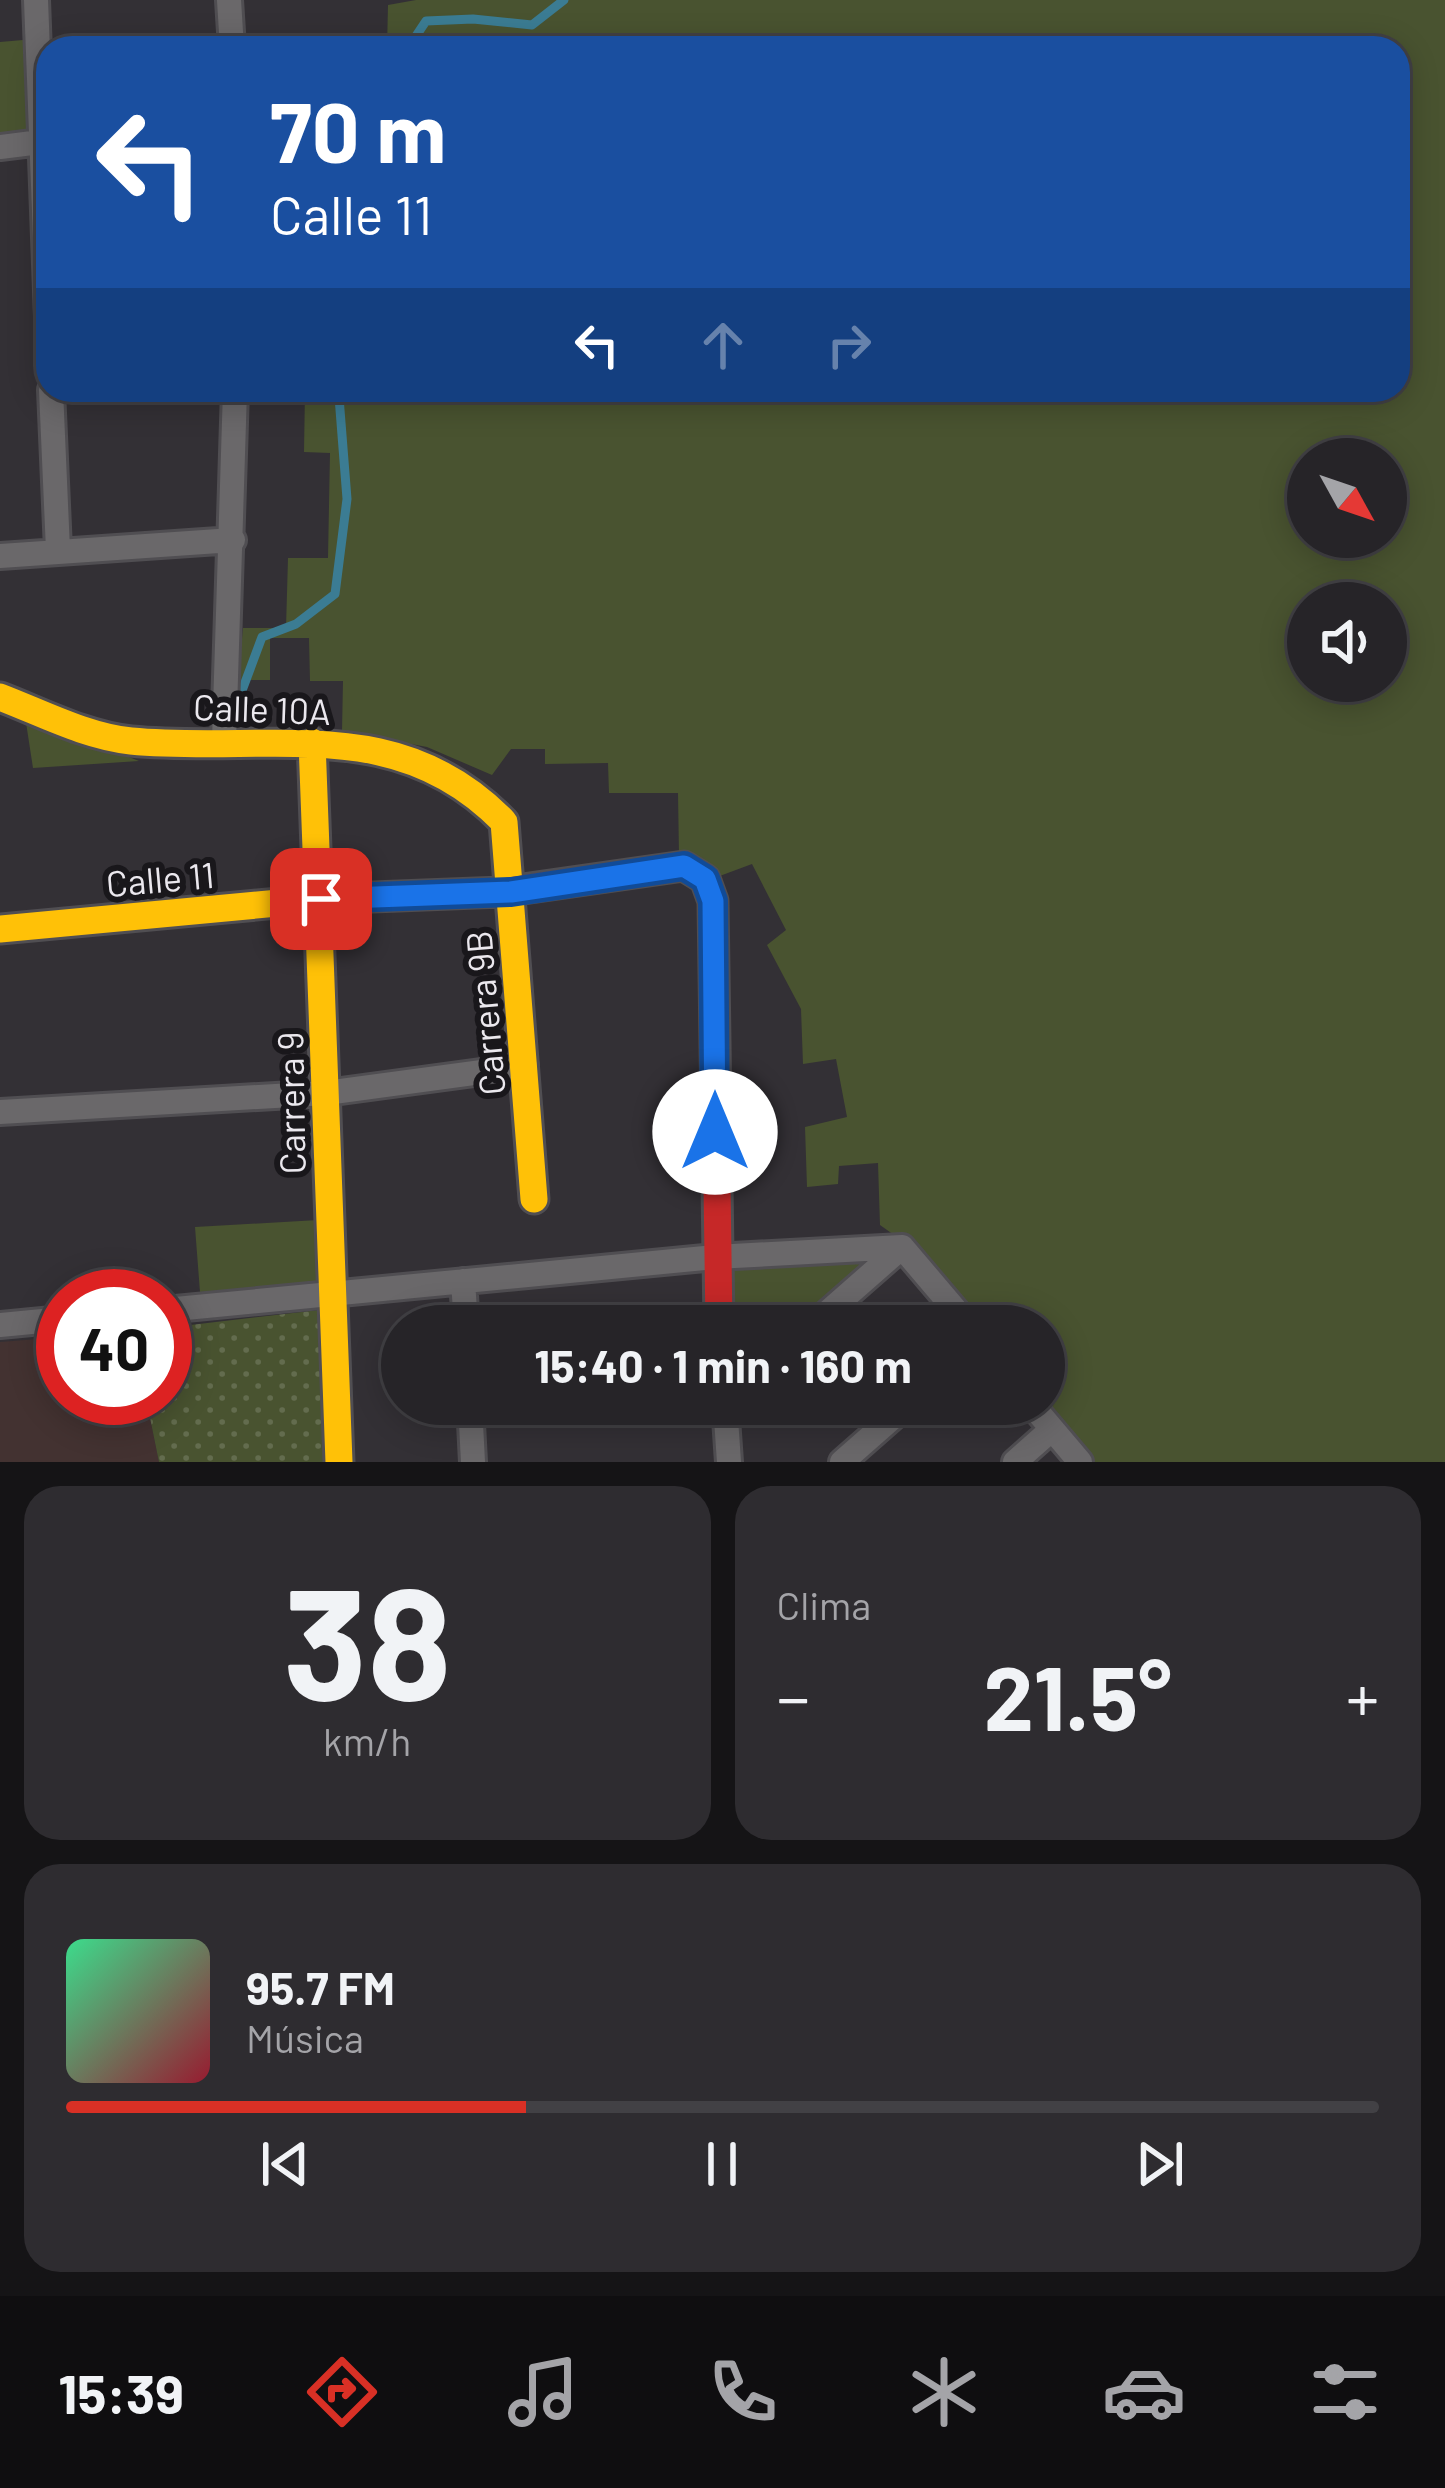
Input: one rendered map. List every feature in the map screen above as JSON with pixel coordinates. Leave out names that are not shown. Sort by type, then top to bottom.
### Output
[{"type":"street","points":[[36,0],[38,36]]},
{"type":"street","points":[[230,0],[232,36]]},
{"type":"street","points":[[0,147],[36,143]]},
{"type":"street","points":[[52,402],[58,550]]},
{"type":"street","points":[[224,741],[235,402]]},
{"type":"street","points":[[0,556],[233,540]]},
{"type":"street","name":"Calle 10A","points":[[0,697],[127,740],[312,742],[414,758],[486,796],[504,822]]},
{"type":"street","name":"Carrera 9","points":[[312,742],[339,1462]]},
{"type":"street","name":"Carrera 9B","points":[[504,822],[534,1199]]},
{"type":"street","name":"Calle 11","points":[[0,929],[321,899],[511,892],[684,866],[705,879],[713,901],[715,1258]]},
{"type":"street","points":[[0,1112],[326,1093],[525,1066]]},
{"type":"street","points":[[192,1307],[715,1258],[902,1247]]},
{"type":"street","points":[[836,1305],[902,1247]]},
{"type":"street","points":[[902,1247],[951,1305]]},
{"type":"street","points":[[715,1258],[718,1305]]},
{"type":"street","points":[[463,1281],[465,1305]]},
{"type":"street","points":[[0,1325],[36,1322]]},
{"type":"street","points":[[471,1425],[473,1462]]},
{"type":"street","points":[[726,1425],[729,1462]]},
{"type":"street","points":[[842,1462],[884,1425]]},
{"type":"street","points":[[1047,1425],[1080,1462]]},
{"type":"street","points":[[1015,1462],[1051,1430]]},
{"type":"shaded area","points":[[36,1339],[36,1425],[151,1425],[159,1462],[0,1462],[0,1342]]},
{"type":"green space","points":[[416,0],[1445,0],[1445,1462],[1093,1462],[1062,1425],[1065,1305],[963,1305],[925,1257],[880,1225],[878,1163],[839,1166],[838,1184],[807,1187],[805,1127],[847,1117],[836,1059],[803,1064],[801,1009],[767,945],[786,930],[752,864],[717,877],[679,855],[678,793],[609,793],[608,763],[545,764],[545,749],[511,749],[492,775],[427,747],[342,731],[343,681],[310,681],[309,638],[270,638],[270,680],[238,680],[243,628],[286,628],[288,558],[328,558],[330,453],[304,452],[305,402],[1410,402],[1410,36],[387,36],[388,5]]},
{"type":"green space","points":[[23,40],[29,130],[0,133],[0,42]]},
{"type":"green space","points":[[25,716],[139,761],[33,768]]},
{"type":"green space","points":[[318,1220],[320,1285],[200,1292],[195,1227]]},
{"type":"green space","points":[[886,1254],[826,1305],[725,1305],[722,1265]]},
{"type":"green space","points":[[319,1310],[328,1462],[159,1462],[151,1425],[192,1425],[192,1325]]},
{"type":"waterway","points":[[416,36],[426,21],[473,19],[532,25],[564,0]]},
{"type":"waterway","points":[[234,712],[262,637],[296,624],[335,594],[347,499],[339,402]]},
{"type":"traffic: slow","points":[[0,697],[80,729],[131,741],[281,743],[375,751],[420,764],[463,787],[504,822],[534,1199]]},
{"type":"traffic: slow","points":[[312,742],[339,1462]]},
{"type":"traffic: slow","points":[[0,929],[321,899],[502,892]]},
{"type":"traffic: jam","points":[[502,892],[684,866],[705,879],[713,901],[719,1305]]},
{"type":"route","points":[[321,899],[511,892],[684,866],[705,879],[713,901],[715,1132]]}]
